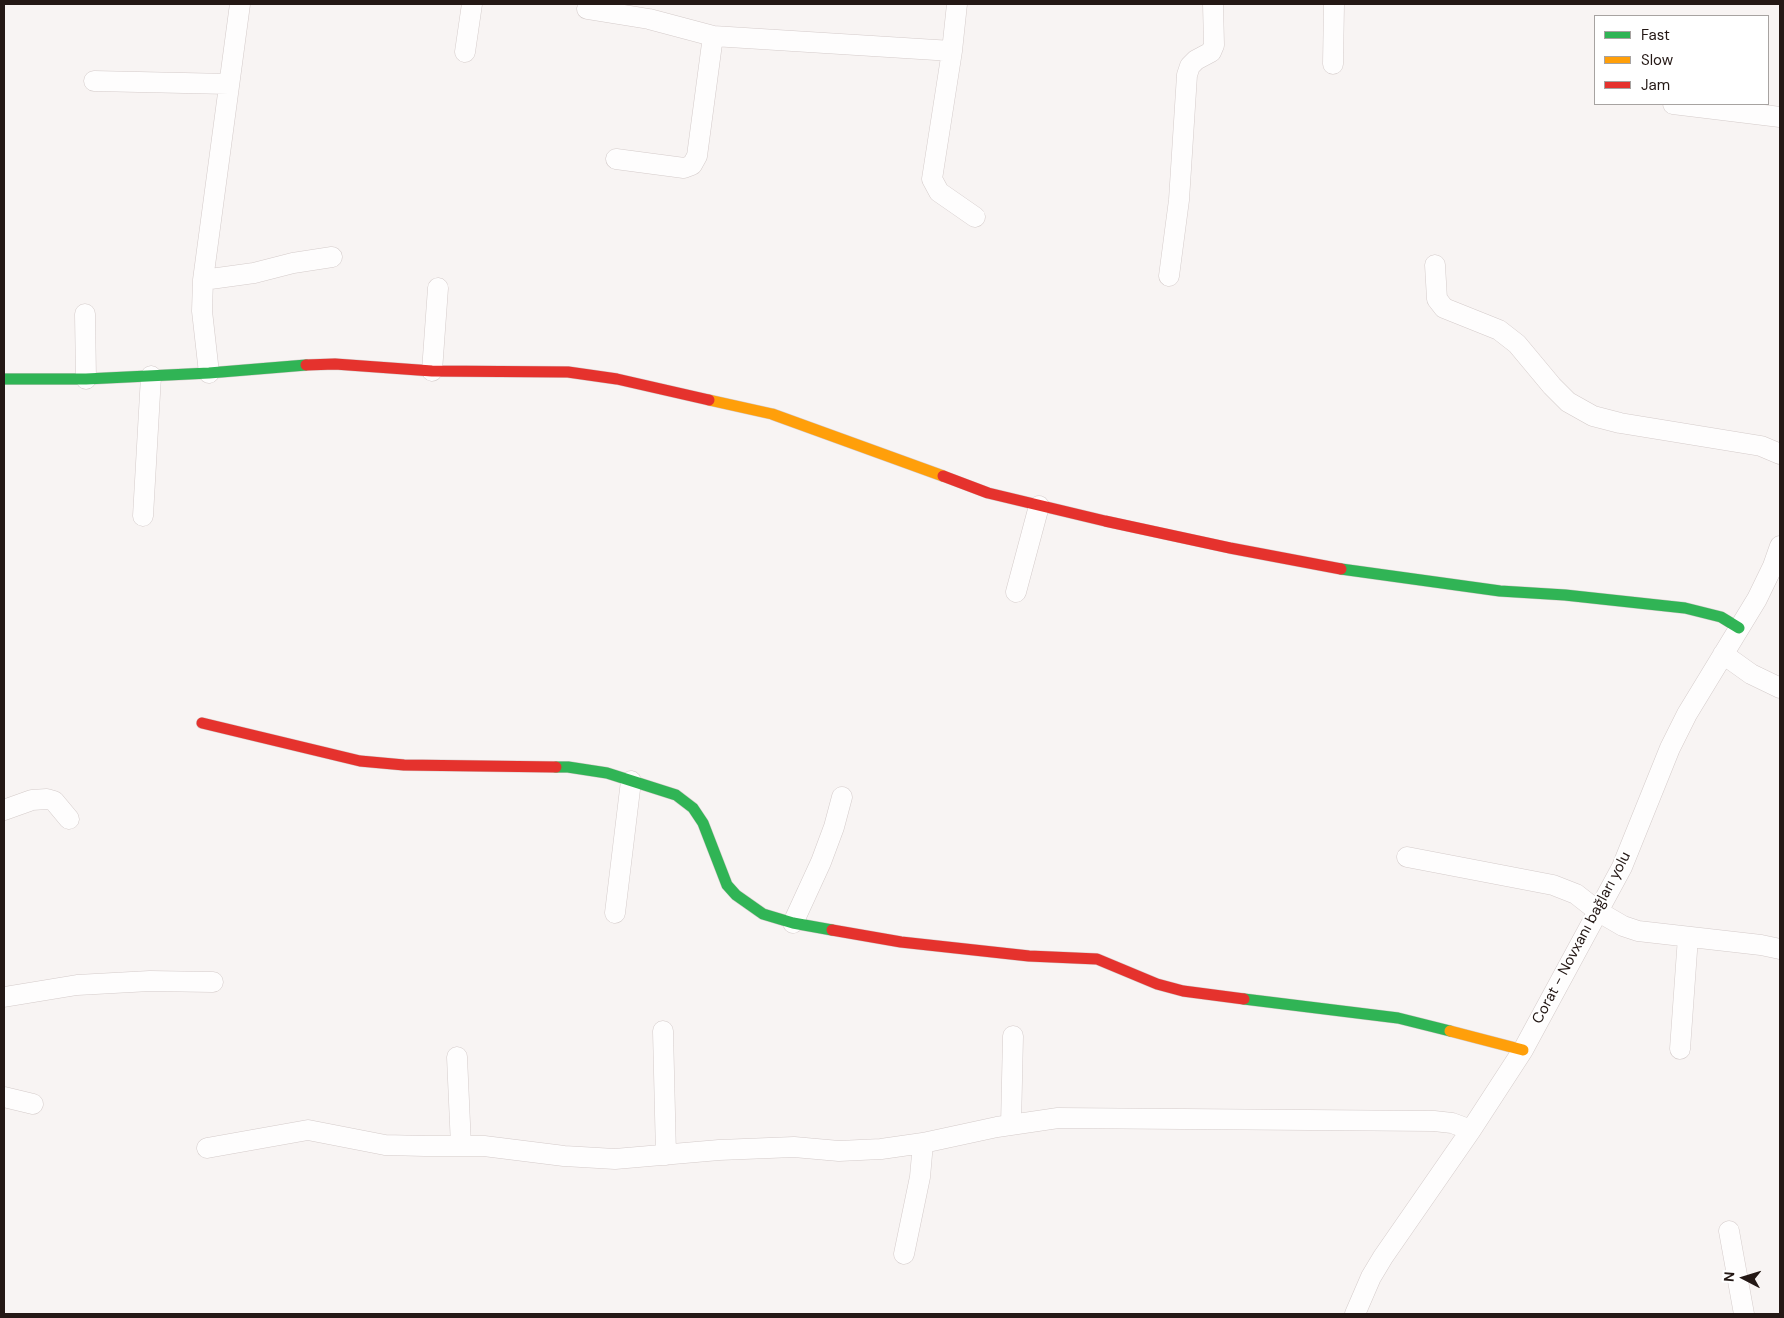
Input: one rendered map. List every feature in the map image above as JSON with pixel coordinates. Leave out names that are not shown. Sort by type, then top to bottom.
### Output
[{"type":"street","points":[[209,373],[202,311],[202,280],[240,4]]},
{"type":"street","points":[[465,52],[472,4]]},
{"type":"street","points":[[957,4],[952,51],[932,179],[939,192],[975,217]]},
{"type":"street","points":[[1169,276],[1179,200],[1187,75],[1190,66],[1196,60],[1211,52],[1214,45],[1213,4]]},
{"type":"street","points":[[1333,64],[1334,4]]},
{"type":"street","points":[[587,9],[649,19],[713,36],[952,51]]},
{"type":"street","points":[[616,159],[684,168],[692,165],[697,156],[713,36]]},
{"type":"street","points":[[94,81],[229,84]]},
{"type":"street","points":[[1681,105],[1780,117]]},
{"type":"street","points":[[202,280],[254,273],[293,263],[332,257]]},
{"type":"street","points":[[1436,265],[1437,299],[1444,308],[1499,330],[1517,344],[1568,402],[1593,416],[1620,423],[1761,446],[1780,454]]},
{"type":"street","points":[[432,371],[438,288]]},
{"type":"street","points":[[86,314],[86,379]]},
{"type":"street","points":[[4,379],[86,379],[335,364],[432,371],[568,372],[616,379],[772,414],[970,487],[1039,506],[1221,546],[1360,573],[1500,592],[1565,595],[1685,608],[1720,617],[1739,628]]},
{"type":"street","points":[[143,516],[151,376]]},
{"type":"street","points":[[1016,592],[1039,506]]},
{"type":"street","name":"Corat - Novxanı bağları yolu","points":[[1355,1314],[1371,1277],[1383,1257],[1471,1130],[1523,1050],[1622,867],[1670,748],[1687,714],[1756,600],[1773,566],[1780,546]]},
{"type":"street","points":[[1723,654],[1751,674],[1780,688]]},
{"type":"street","points":[[202,722],[360,761],[404,765],[568,767],[607,773],[676,795],[692,808],[703,823],[727,885],[736,896],[763,914],[793,923],[901,942],[1029,956],[1097,959],[1157,984],[1183,991],[1398,1018],[1523,1050]]},
{"type":"street","points":[[615,913],[631,780]]},
{"type":"street","points":[[793,923],[821,862],[834,827],[842,797]]},
{"type":"street","points":[[4,810],[32,800],[47,798],[54,801],[69,819]]},
{"type":"street","points":[[1407,856],[1553,885],[1576,894],[1599,912],[1623,926],[1638,931],[1761,945],[1780,949]]},
{"type":"street","points":[[1680,1049],[1688,937]]},
{"type":"street","points":[[4,997],[77,985],[150,981],[212,982]]},
{"type":"street","points":[[663,1031],[666,1154]]},
{"type":"street","points":[[1011,1125],[1013,1036]]},
{"type":"street","points":[[457,1057],[461,1146]]},
{"type":"street","points":[[4,1097],[33,1104]]},
{"type":"street","points":[[207,1148],[308,1130],[385,1144],[484,1146],[593,1159],[615,1159],[719,1150],[794,1147],[839,1151],[881,1149],[1058,1118],[1414,1121],[1452,1123],[1471,1130]]},
{"type":"street","points":[[904,1254],[920,1176],[923,1143]]},
{"type":"street","points":[[1729,1231],[1744,1314]]},
{"type":"traffic: fast","points":[[4,379],[86,379],[209,373],[306,365]]},
{"type":"traffic: fast","points":[[1341,569],[1500,591],[1565,595],[1685,608],[1721,617],[1739,628]]},
{"type":"traffic: fast","points":[[556,767],[607,773],[676,795],[693,808],[703,823],[727,885],[736,895],[763,914],[793,923],[832,930]]},
{"type":"traffic: fast","points":[[1244,999],[1398,1018],[1450,1031]]},
{"type":"traffic: slow","points":[[709,400],[772,414],[943,476]]},
{"type":"traffic: slow","points":[[1450,1031],[1523,1050]]},
{"type":"traffic: jam","points":[[306,365],[335,364],[432,371],[568,372],[617,379],[709,400]]},
{"type":"traffic: jam","points":[[943,476],[988,493],[1105,521],[1230,548],[1341,569]]},
{"type":"traffic: jam","points":[[202,723],[360,761],[404,765],[556,767]]},
{"type":"traffic: jam","points":[[832,930],[901,942],[1029,956],[1097,959],[1157,984],[1183,991],[1244,999]]}]
